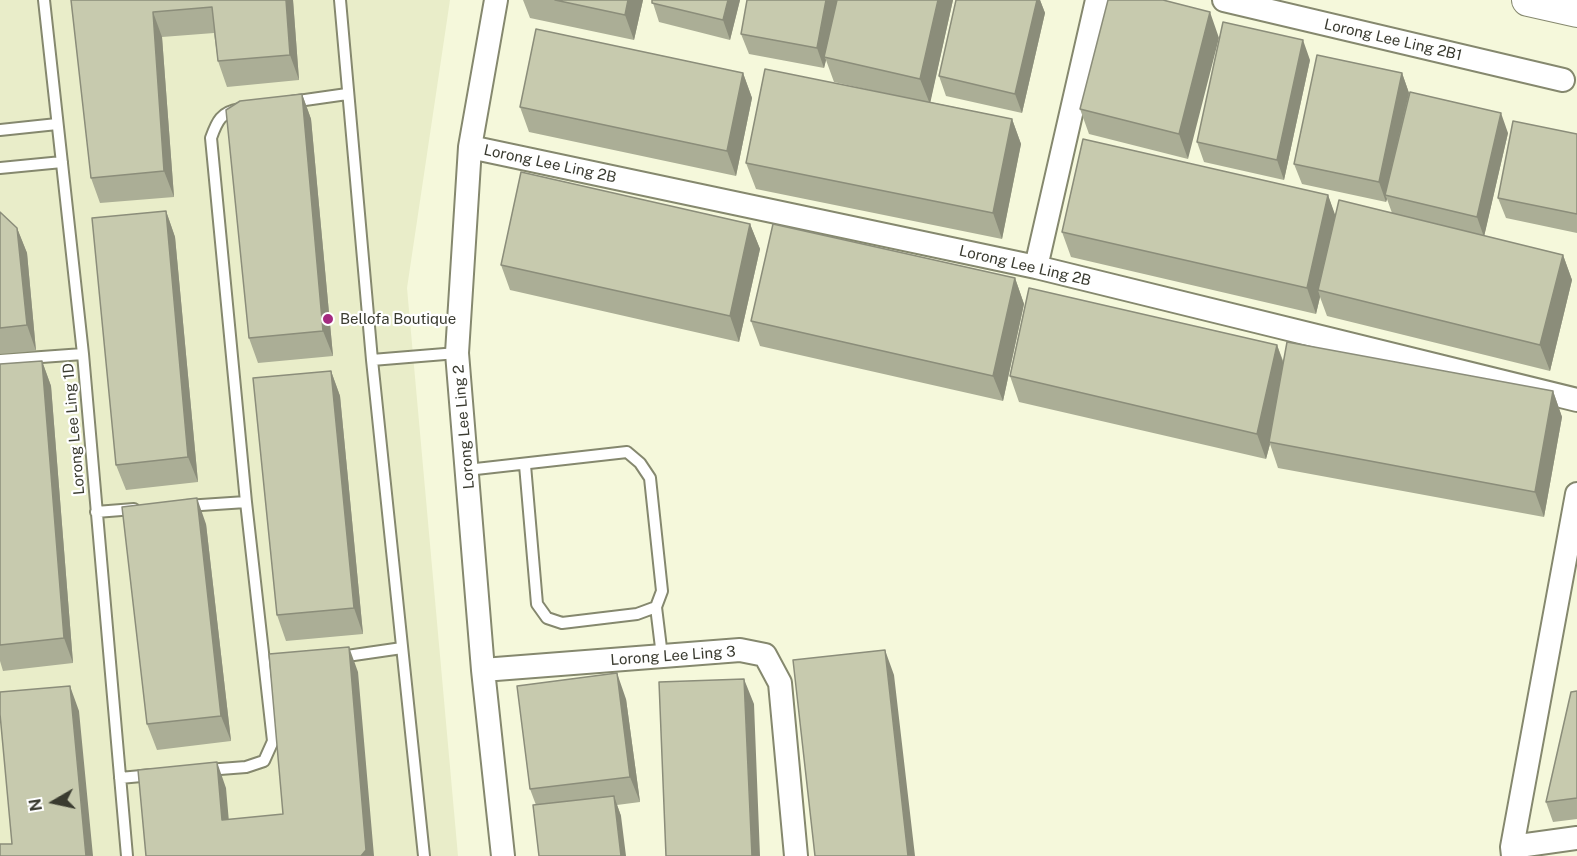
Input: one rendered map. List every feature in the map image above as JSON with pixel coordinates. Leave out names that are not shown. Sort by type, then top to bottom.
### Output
[{"type":"main road","points":[[1528,0],[1577,11]]},
{"type":"street","name":"Lorong Lee Ling 2","points":[[496,0],[470,147],[457,353],[483,670],[503,856]]},
{"type":"street","points":[[1036,267],[1097,0]]},
{"type":"street","name":"Lorong Lee Ling 2B1","points":[[1224,0],[1563,80]]},
{"type":"street","name":"Lorong Lee Ling 2B","points":[[470,147],[1036,267],[1577,400]]},
{"type":"street","points":[[1577,494],[1512,851],[1577,838]]},
{"type":"street","name":"Lorong Lee Ling 3","points":[[483,670],[740,650],[765,655],[780,683],[796,856]]},
{"type":"lane","name":"Lorong Lee Ling 1D","points":[[44,0],[83,354],[127,856]]},
{"type":"lane","points":[[340,0],[372,360],[424,856]]},
{"type":"lane","points":[[277,104],[347,94]]},
{"type":"lane","points":[[200,771],[246,767],[264,760],[273,741],[270,668],[246,502],[211,138],[217,119],[230,110],[254,107]]},
{"type":"lane","points":[[0,130],[57,124]]},
{"type":"lane","points":[[0,168],[62,162]]},
{"type":"lane","points":[[372,360],[457,353]]},
{"type":"lane","points":[[0,360],[83,354]]},
{"type":"lane","points":[[467,471],[627,452],[640,463],[650,478],[656,530],[662,591],[656,607],[662,656]]},
{"type":"lane","points":[[525,465],[537,604],[547,618],[562,623],[637,614],[656,607]]},
{"type":"lane","points":[[176,507],[246,502]]},
{"type":"lane","points":[[96,512],[142,509]]},
{"type":"lane","points":[[333,658],[402,648]]},
{"type":"lane","points":[[120,778],[166,774]]},
{"type":"shaded area","points":[[0,0],[450,0],[407,288],[458,856],[0,856]]},
{"type":"building","points":[[71,0],[286,0],[290,55],[218,61],[212,7],[153,12],[164,171],[91,178]]},
{"type":"building","points":[[555,0],[628,0],[625,15]]},
{"type":"building","points":[[652,0],[728,0],[723,20],[652,3]]},
{"type":"building","points":[[747,0],[826,0],[817,48],[741,34]]},
{"type":"building","points":[[837,0],[938,0],[920,79],[824,57]]},
{"type":"building","points":[[956,0],[1037,0],[1015,94],[939,76]]},
{"type":"building","points":[[1108,0],[1163,0],[1210,12],[1179,134],[1080,109]]},
{"type":"building","points":[[1223,22],[1303,40],[1277,160],[1197,142]]},
{"type":"building","points":[[536,29],[743,73],[727,151],[520,107]]},
{"type":"building","points":[[1317,55],[1402,73],[1379,182],[1294,164]]},
{"type":"building","points":[[765,69],[1012,119],[993,213],[746,163]]},
{"type":"building","points":[[1410,92],[1501,113],[1477,217],[1385,195]]},
{"type":"building","points":[[302,94],[323,331],[249,338],[226,110],[240,101]]},
{"type":"building","points":[[1513,121],[1577,134],[1577,214],[1498,198]]},
{"type":"building","points":[[1083,139],[1328,195],[1307,288],[1062,232]]},
{"type":"building","points":[[521,172],[750,224],[730,316],[501,265]]},
{"type":"building","points":[[1339,200],[1563,255],[1540,345],[1318,290]]},
{"type":"building","points":[[166,211],[188,457],[116,465],[92,218]]},
{"type":"building","points":[[0,212],[17,228],[27,325],[0,328]]},
{"type":"building","points":[[773,224],[1015,278],[993,376],[751,321]]},
{"type":"building","points":[[1029,288],[1277,345],[1257,434],[1010,376]]},
{"type":"building","points":[[1287,342],[1553,391],[1535,492],[1269,442]]},
{"type":"building","points":[[42,361],[64,638],[0,645],[0,364]]},
{"type":"building","points":[[331,371],[354,608],[277,615],[253,378]]},
{"type":"building","points":[[197,498],[221,716],[147,724],[122,507]]},
{"type":"building","points":[[349,647],[366,850],[361,856],[146,856],[138,770],[217,762],[222,820],[283,814],[269,654]]},
{"type":"building","points":[[885,650],[908,856],[815,856],[793,660]]},
{"type":"building","points":[[617,673],[630,777],[530,789],[517,686]]},
{"type":"building","points":[[744,679],[752,856],[666,856],[659,682]]},
{"type":"building","points":[[70,686],[86,856],[0,856],[0,844],[12,844],[0,692]]},
{"type":"building","points":[[1577,691],[1577,798],[1546,802],[1571,692]]},
{"type":"building","points":[[614,796],[621,856],[539,856],[533,805]]},
{"type":"place","name":"Bellofa Boutique","points":[[328,319]]}]
